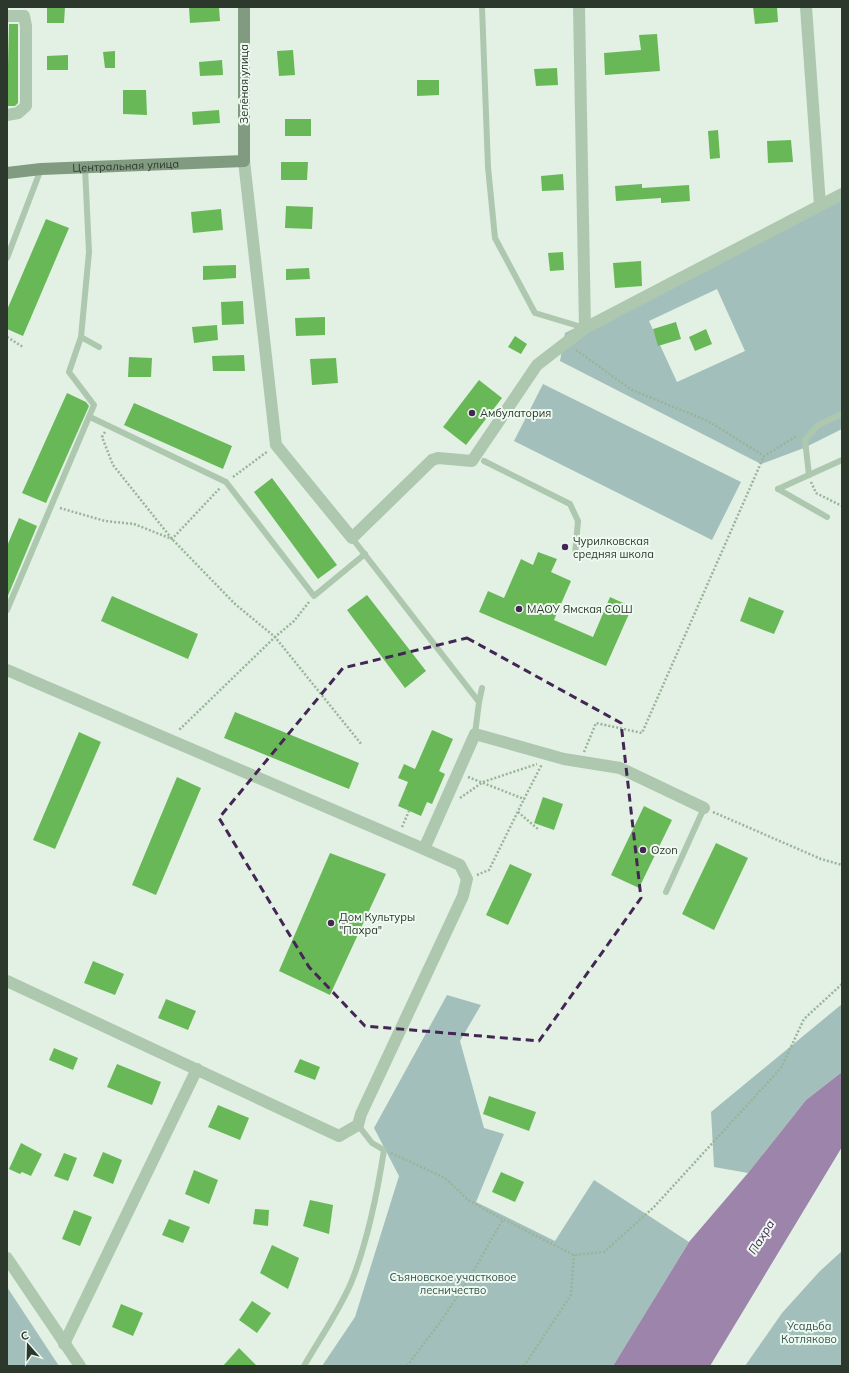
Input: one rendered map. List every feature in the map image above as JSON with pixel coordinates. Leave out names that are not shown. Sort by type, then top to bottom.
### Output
[{"type":"street","name":"Зелёная улица","points":[[244,7],[244,161]]},
{"type":"street","points":[[579,7],[585,328]]},
{"type":"street","points":[[806,7],[820,205]]},
{"type":"street","points":[[7,16],[25,11],[26,26],[26,106],[18,113],[7,115]]},
{"type":"street","name":"Центральная улица","points":[[7,173],[41,170],[244,161]]},
{"type":"street","points":[[244,161],[276,445],[352,538],[432,460],[438,458],[472,460],[537,365],[585,328],[842,194]]},
{"type":"street","points":[[7,670],[424,848],[460,865],[467,879],[463,896],[361,1114],[358,1125],[339,1136],[7,981]]},
{"type":"street","points":[[424,848],[475,734],[564,759],[620,768],[704,808]]},
{"type":"street","points":[[64,1344],[197,1069]]},
{"type":"street","points":[[7,1258],[78,1365]]},
{"type":"lane","points":[[482,7],[488,167],[495,238],[535,313],[585,328]]},
{"type":"lane","points":[[7,610],[94,406],[69,372],[81,338],[89,252],[85,168]]},
{"type":"lane","points":[[7,258],[41,170]]},
{"type":"lane","points":[[81,338],[99,347]]},
{"type":"lane","points":[[809,475],[804,440],[816,428],[842,414]]},
{"type":"lane","points":[[90,417],[226,482],[314,596],[365,554]]},
{"type":"lane","points":[[827,517],[778,489],[842,460]]},
{"type":"lane","points":[[484,461],[570,504],[578,521],[575,555]]},
{"type":"lane","points":[[352,538],[479,702]]},
{"type":"lane","points":[[475,734],[482,688]]},
{"type":"lane","points":[[666,892],[704,808]]},
{"type":"lane","points":[[304,1366],[350,1284],[362,1251],[379,1184],[384,1150],[372,1143],[358,1125]]},
{"type":"path","points":[[7,337],[23,347]]},
{"type":"path","points":[[573,347],[632,390],[708,421],[764,456]]},
{"type":"path","points":[[109,427],[102,437],[113,465],[172,539],[236,604],[275,638],[362,745]]},
{"type":"path","points":[[580,762],[596,723],[642,733],[764,456],[806,431],[816,428]]},
{"type":"path","points":[[172,539],[226,482],[276,445]]},
{"type":"path","points":[[809,475],[816,493],[842,506]]},
{"type":"path","points":[[52,506],[105,521],[134,524],[172,539]]},
{"type":"path","points":[[170,740],[294,621],[314,596]]},
{"type":"path","points":[[442,810],[483,782],[543,762],[489,870],[467,879]]},
{"type":"path","points":[[458,774],[483,782],[524,800]]},
{"type":"path","points":[[704,808],[821,859],[842,865]]},
{"type":"path","points":[[397,837],[409,811]]},
{"type":"path","points":[[518,812],[539,830]]},
{"type":"path","points":[[384,1150],[445,1178],[467,1199],[502,1219],[574,1255],[604,1252],[654,1208],[781,1068],[804,1019],[842,984]]},
{"type":"path","points":[[407,1366],[441,1321],[470,1277],[502,1219]]},
{"type":"path","points":[[524,1366],[571,1296],[574,1255]]},
{"type":"highlighted area","points":[[467,638],[621,723],[641,898],[539,1041],[365,1026],[309,967],[219,818],[343,668]]},
{"type":"green space","points":[[842,195],[842,429],[804,448],[761,464],[560,361],[565,333]],"holes":[[[717,289],[745,351],[677,382],[649,321]]]},
{"type":"green space","points":[[543,384],[741,482],[712,540],[514,441]]},
{"type":"green space","name":"Съяновское участковое лесничество","points":[[447,995],[481,1005],[460,1041],[484,1128],[504,1134],[476,1202],[555,1241],[594,1180],[689,1242],[613,1366],[322,1366],[355,1317],[399,1176],[374,1128]]},
{"type":"green space","points":[[842,1004],[842,1072],[806,1100],[748,1173],[714,1167],[711,1112]]},
{"type":"green space","name":"Усадьба Котляково","points":[[842,1251],[842,1366],[745,1366],[782,1313],[820,1271]]},
{"type":"green space","points":[[7,1287],[59,1366],[7,1366]]},
{"type":"water","name":"Пахра","points":[[842,1072],[842,1147],[710,1366],[613,1366],[689,1242],[748,1173],[806,1100]]},
{"type":"building","points":[[47,7],[65,7],[64,23],[47,23]]},
{"type":"building","points":[[189,7],[219,7],[220,21],[190,23]]},
{"type":"building","points":[[753,7],[777,7],[778,22],[755,24]]},
{"type":"building","points":[[9,24],[18,24],[18,103],[15,106],[7,106]]},
{"type":"building","points":[[657,34],[660,71],[605,75],[604,53],[641,50],[639,35]]},
{"type":"building","points":[[293,50],[295,75],[279,76],[277,51]]},
{"type":"building","points":[[115,51],[115,68],[105,68],[103,52]]},
{"type":"building","points":[[68,55],[68,70],[47,70],[47,56]]},
{"type":"building","points":[[222,60],[223,75],[200,76],[199,62]]},
{"type":"building","points":[[557,68],[558,85],[536,86],[534,69]]},
{"type":"building","points":[[417,80],[439,80],[439,95],[417,96]]},
{"type":"building","points":[[123,90],[146,90],[147,115],[123,114]]},
{"type":"building","points":[[219,110],[220,123],[193,125],[192,112]]},
{"type":"building","points":[[285,119],[311,119],[311,136],[285,136]]},
{"type":"building","points":[[718,130],[720,158],[710,159],[708,131]]},
{"type":"building","points":[[791,140],[793,162],[768,163],[767,141]]},
{"type":"building","points":[[281,162],[308,162],[307,180],[281,180]]},
{"type":"building","points":[[563,174],[564,190],[542,191],[541,176]]},
{"type":"building","points":[[642,184],[642,188],[689,185],[690,201],[661,203],[661,198],[616,201],[615,186]]},
{"type":"building","points":[[286,206],[313,207],[312,229],[285,228]]},
{"type":"building","points":[[221,209],[223,230],[193,233],[191,212]]},
{"type":"building","points":[[46,219],[69,228],[23,336],[7,329],[7,310]]},
{"type":"building","points":[[563,252],[564,270],[550,271],[548,253]]},
{"type":"building","points":[[641,261],[642,286],[615,288],[613,263]]},
{"type":"building","points":[[236,265],[236,278],[203,280],[203,266]]},
{"type":"building","points":[[309,268],[310,279],[286,280],[286,269]]},
{"type":"building","points":[[243,301],[244,324],[222,325],[221,302]]},
{"type":"building","points":[[325,317],[325,335],[296,336],[295,318]]},
{"type":"building","points":[[676,322],[681,339],[658,346],[653,329]]},
{"type":"building","points":[[217,325],[218,340],[194,343],[192,327]]},
{"type":"building","points":[[706,329],[712,344],[695,351],[689,337]]},
{"type":"building","points":[[515,336],[527,344],[521,354],[508,347]]},
{"type":"building","points":[[244,355],[245,371],[213,371],[212,356]]},
{"type":"building","points":[[129,357],[152,358],[151,377],[128,377]]},
{"type":"building","points":[[336,358],[338,383],[312,385],[310,359]]},
{"type":"building","name":"Амбулатория","points":[[479,380],[502,398],[466,445],[443,427]]},
{"type":"building","points":[[67,393],[86,402],[89,406],[46,503],[22,493]]},
{"type":"building","points":[[134,403],[232,446],[223,469],[124,425]]},
{"type":"building","points":[[272,478],[337,565],[318,579],[254,492]]},
{"type":"building","points":[[19,518],[37,526],[7,598],[7,546]]},
{"type":"building","name":"МАОУ Ямская СОШ","points":[[538,552],[557,559],[551,572],[571,581],[554,620],[593,637],[610,597],[632,607],[606,666],[479,612],[488,591],[504,598],[521,559],[533,565]]},
{"type":"building","points":[[367,595],[426,671],[405,688],[347,610]]},
{"type":"building","points":[[112,596],[198,634],[188,659],[101,621]]},
{"type":"building","points":[[749,597],[784,611],[774,634],[740,621]]},
{"type":"building","points":[[235,712],[359,763],[349,789],[224,738]]},
{"type":"building","points":[[432,730],[453,739],[439,771],[445,774],[432,804],[427,802],[421,816],[398,806],[408,782],[398,778],[404,764],[415,769]]},
{"type":"building","points":[[79,732],[101,742],[55,849],[33,840]]},
{"type":"building","points":[[177,777],[201,788],[156,895],[132,885]]},
{"type":"building","points":[[543,797],[563,804],[554,830],[534,823]]},
{"type":"building","points":[[644,806],[672,820],[639,888],[611,875]]},
{"type":"building","points":[[716,843],[748,858],[714,930],[682,914]]},
{"type":"building","name":"Дом Культуры \"Пахра\"","points":[[330,853],[386,874],[330,995],[279,971]]},
{"type":"building","points":[[510,864],[532,874],[508,925],[486,915]]},
{"type":"building","points":[[93,961],[124,974],[115,995],[84,983]]},
{"type":"building","points":[[166,999],[196,1011],[188,1030],[158,1018]]},
{"type":"building","points":[[54,1048],[78,1058],[73,1070],[49,1060]]},
{"type":"building","points":[[300,1059],[320,1067],[315,1080],[294,1072]]},
{"type":"building","points":[[117,1064],[161,1082],[152,1105],[107,1087]]},
{"type":"building","points":[[489,1096],[536,1112],[529,1131],[483,1114]]},
{"type":"building","points":[[218,1105],[249,1118],[240,1140],[208,1127]]},
{"type":"building","points":[[21,1143],[42,1154],[31,1176],[22,1172],[20,1174],[9,1169]]},
{"type":"building","points":[[103,1152],[122,1160],[113,1184],[93,1176]]},
{"type":"building","points":[[64,1153],[77,1158],[68,1181],[54,1176]]},
{"type":"building","points":[[194,1170],[218,1180],[209,1204],[185,1194]]},
{"type":"building","points":[[501,1172],[524,1182],[515,1202],[492,1192]]},
{"type":"building","points":[[310,1200],[333,1205],[329,1234],[303,1226]]},
{"type":"building","points":[[255,1209],[269,1210],[268,1226],[253,1224]]},
{"type":"building","points":[[74,1210],[92,1217],[80,1246],[62,1239]]},
{"type":"building","points":[[169,1219],[190,1227],[183,1243],[162,1235]]},
{"type":"building","points":[[272,1245],[299,1258],[288,1289],[260,1273]]},
{"type":"building","points":[[252,1301],[271,1313],[257,1333],[239,1320]]},
{"type":"building","points":[[121,1304],[143,1313],[133,1336],[112,1327]]},
{"type":"building","points":[[239,1348],[257,1366],[223,1366]]},
{"type":"place","name":"Амбулатория","points":[[472,413]]},
{"type":"place","name":"Чурилковская средняя школа","points":[[565,547]]},
{"type":"place","name":"МАОУ Ямская СОШ","points":[[519,609]]},
{"type":"place","name":"Ozon","points":[[643,850]]},
{"type":"place","name":"Дом Культуры \"Пахра\"","points":[[331,923]]}]
